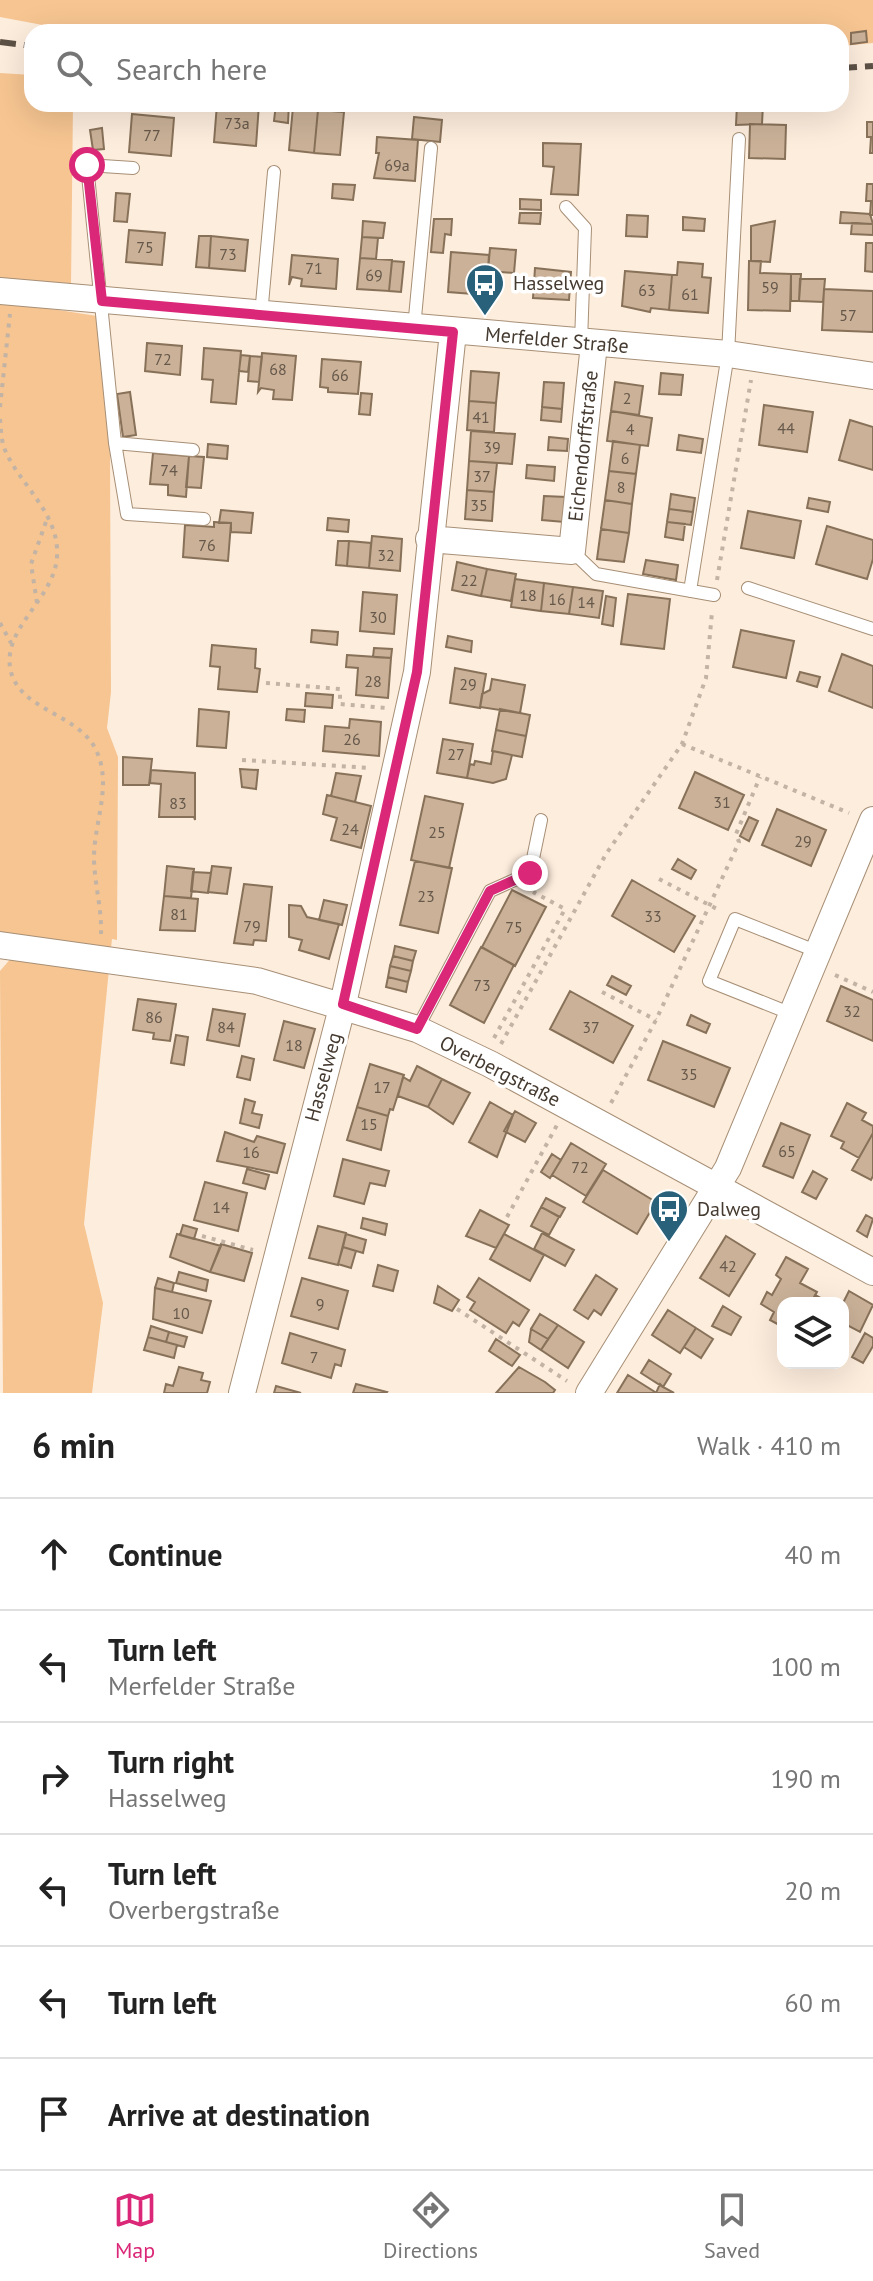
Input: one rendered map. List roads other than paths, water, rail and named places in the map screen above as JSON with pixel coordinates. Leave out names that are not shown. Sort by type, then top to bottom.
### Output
[{"type":"street","name":"Merfelder Straße","points":[[5,291],[741,356],[873,376]]},
{"type":"street","name":"Hasselweg","points":[[242,1393],[343,1004],[417,672],[453,332]]},
{"type":"street","name":"Eichendorffstraße","points":[[429,539],[572,551],[588,343]]},
{"type":"street","points":[[581,1389],[728,1168],[813,958],[871,827]]},
{"type":"street","name":"Overbergstraße","points":[[0,945],[257,981],[343,1004],[417,1029],[567,1105],[873,1272]]},
{"type":"lane","points":[[690,591],[741,356],[739,139]]},
{"type":"lane","points":[[414,328],[431,148]]},
{"type":"lane","points":[[133,168],[87,165],[115,443],[127,514],[204,519]]},
{"type":"lane","points":[[261,315],[274,172]]},
{"type":"lane","points":[[566,207],[585,228],[588,343]]},
{"type":"lane","points":[[115,443],[193,450]]},
{"type":"lane","points":[[572,551],[596,574],[714,595]]},
{"type":"lane","points":[[748,588],[873,629]]},
{"type":"lane","points":[[417,1029],[490,891],[530,873],[541,820]]},
{"type":"lane","points":[[792,1014],[709,981],[735,919],[813,958]]},
{"type":"railway","points":[[0,42],[24,45]]},
{"type":"railway","points":[[849,68],[873,66]]},
{"type":"place","name":"Hasselweg","points":[[485,317]]},
{"type":"place","name":"Dalweg","points":[[669,1243]]}]
